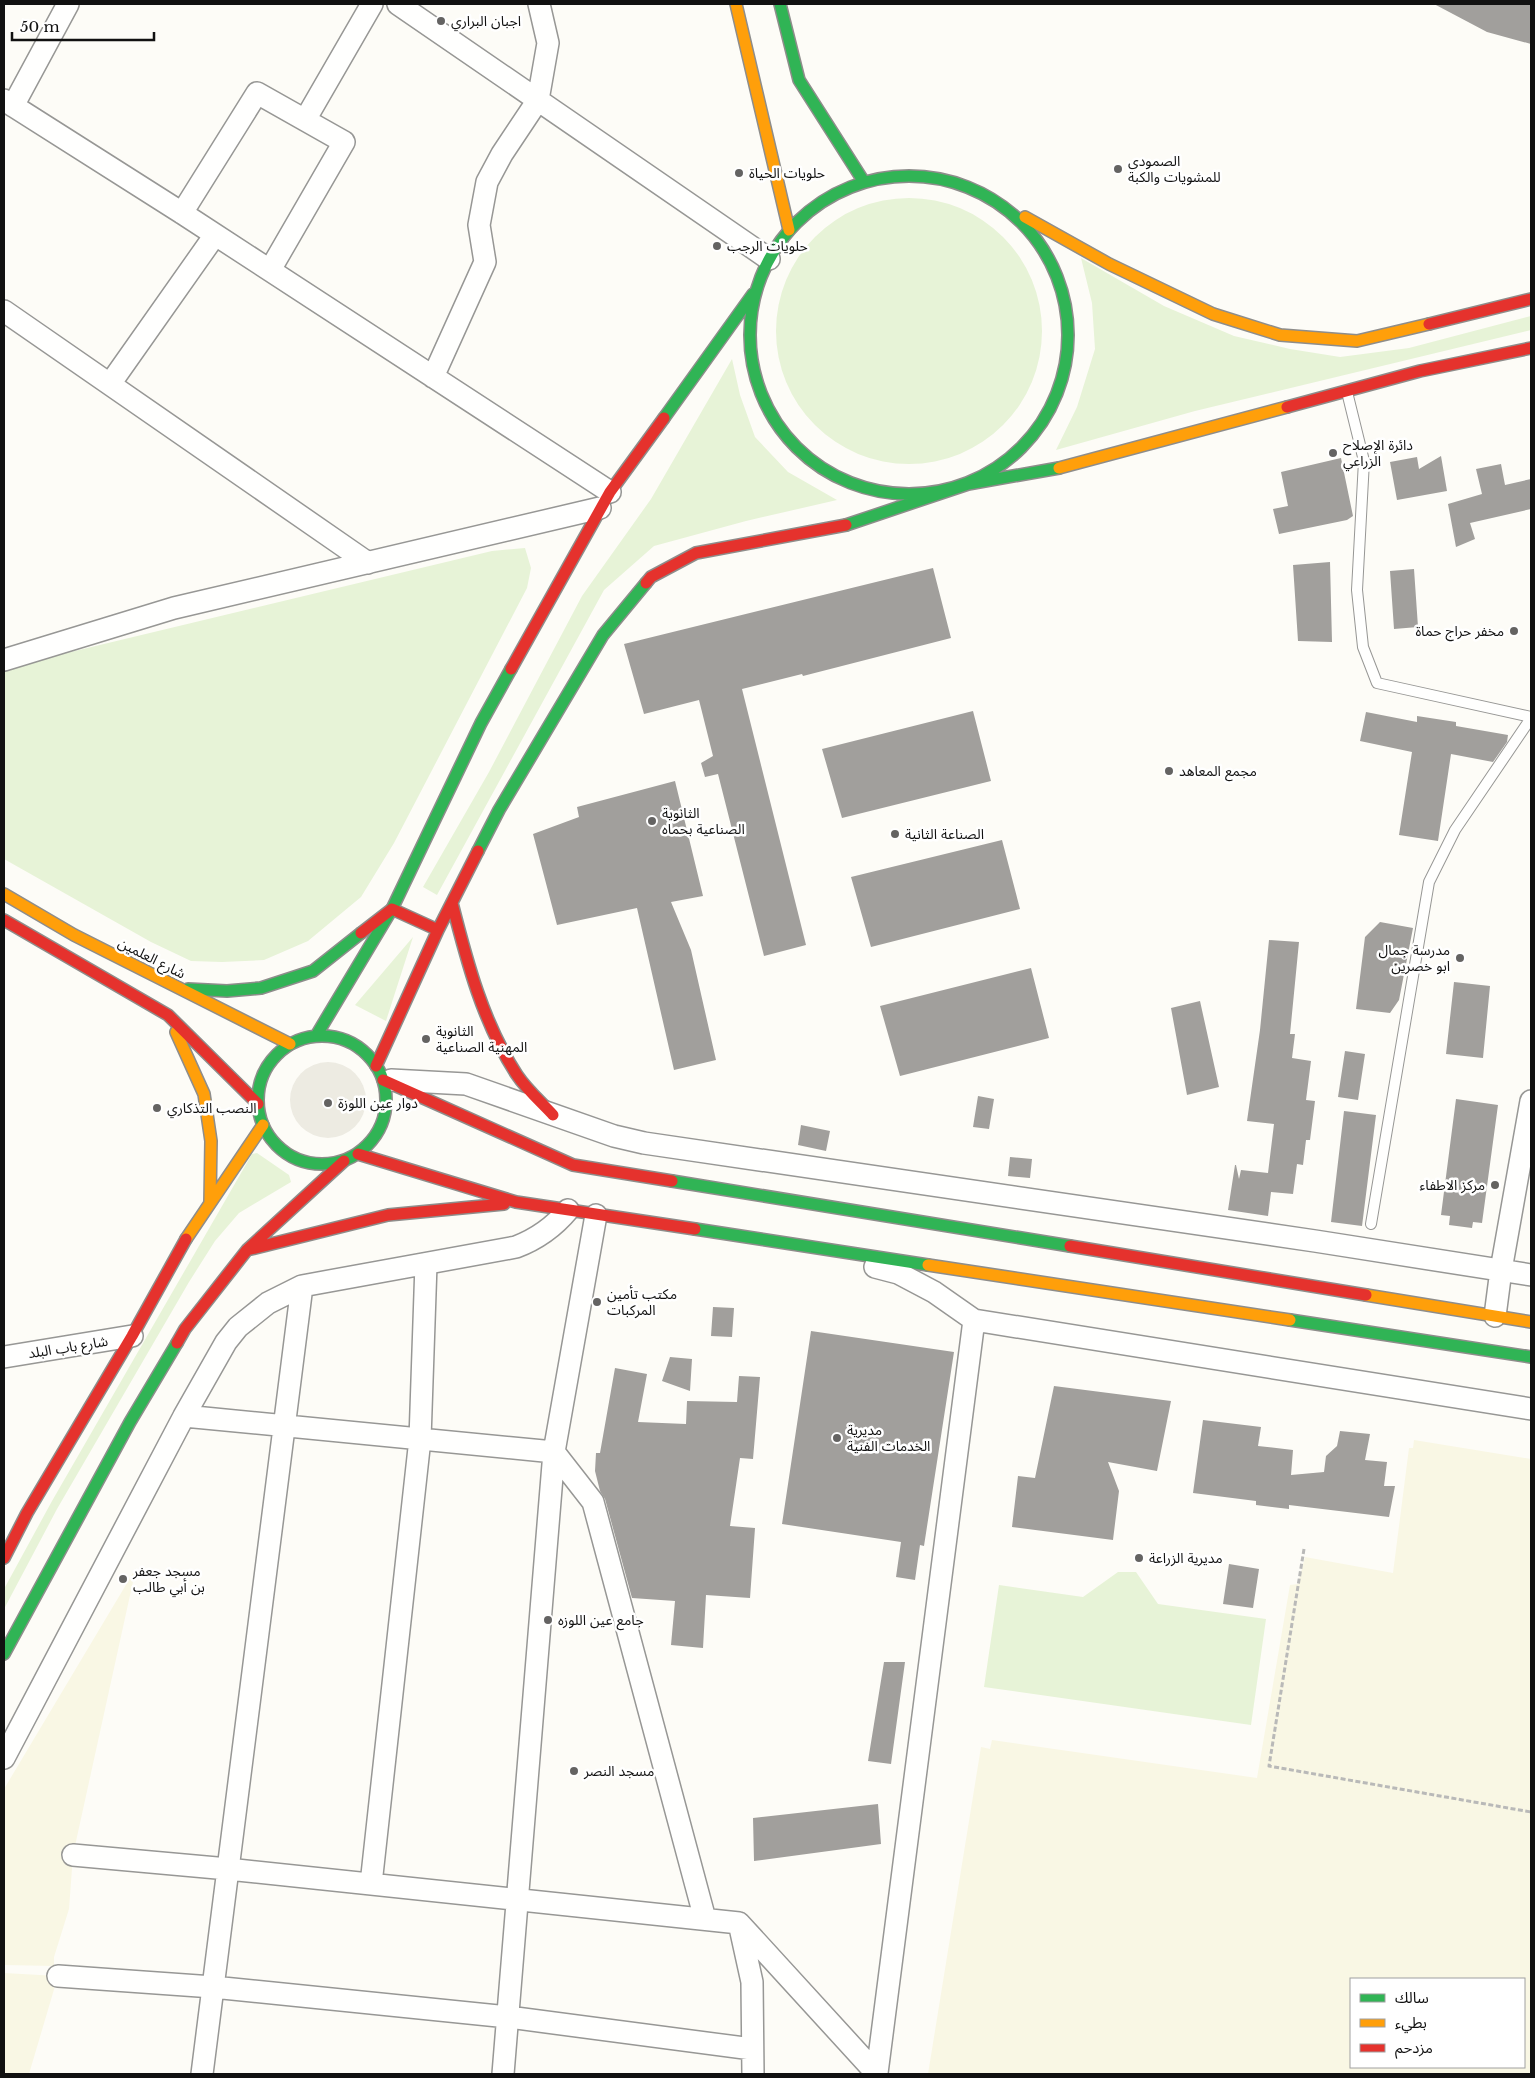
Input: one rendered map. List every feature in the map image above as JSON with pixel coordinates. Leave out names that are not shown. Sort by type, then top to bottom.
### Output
[{"type":"main road","points":[[736,4],[789,230]]},
{"type":"main road","points":[[780,4],[799,80],[864,182]]},
{"type":"main road","points":[[1531,299],[1357,341],[1280,336],[1213,314],[1110,264],[966,186],[933,177],[898,176],[864,182],[836,193],[817,205],[789,230],[769,258],[757,289],[750,328],[753,368],[766,406],[788,439],[817,466],[852,485],[890,494],[930,494],[968,484],[1050,470],[1420,371],[1531,348]]},
{"type":"main road","points":[[380,1073],[438,930],[499,810],[603,635],[651,577],[696,553],[844,526],[968,484],[996,469],[1020,449],[1041,425],[1056,397],[1065,367],[1068,336],[1065,304],[1056,274],[1042,247],[1022,222],[997,202]]},
{"type":"main road","points":[[316,1036],[392,910],[481,723],[605,500],[757,289]]},
{"type":"main road","name":"شارع العلمين","points":[[4,894],[74,934],[290,1044]]},
{"type":"main road","points":[[452,903],[464,951],[492,1031],[518,1076],[553,1115]]},
{"type":"main road","points":[[392,910],[438,930]]},
{"type":"main road","points":[[177,988],[227,991],[261,988],[313,971],[392,910]]},
{"type":"main road","points":[[4,920],[168,1015],[258,1104]]},
{"type":"main road","points":[[168,1015],[204,1094],[212,1141],[210,1202]]},
{"type":"main road","points":[[316,1036],[334,1037],[350,1042],[365,1052],[380,1073],[386,1100],[383,1121],[373,1139],[358,1154],[344,1161],[325,1165],[306,1162],[288,1154],[273,1142],[263,1125],[258,1104],[260,1086],[266,1070],[276,1055],[290,1044],[316,1036]]},
{"type":"main road","points":[[380,1073],[573,1165],[1531,1322]]},
{"type":"main road","points":[[4,1558],[27,1513],[132,1336],[185,1240],[263,1125]]},
{"type":"main road","points":[[358,1154],[516,1202],[1531,1357]]},
{"type":"main road","points":[[4,1654],[130,1422],[180,1338],[247,1250],[344,1161]]},
{"type":"main road","points":[[247,1250],[388,1215],[516,1202]]},
{"type":"street","points":[[68,4],[8,103],[182,213],[433,377],[605,500]]},
{"type":"street","points":[[305,120],[372,4]]},
{"type":"street","points":[[398,4],[769,258]]},
{"type":"street","points":[[433,377],[485,262],[479,224],[487,182],[502,154],[538,100],[548,43],[539,4]]},
{"type":"street","points":[[182,213],[257,93],[344,142],[270,270]]},
{"type":"street","points":[[110,384],[215,235]]},
{"type":"street","points":[[4,311],[368,563]]},
{"type":"street","points":[[4,660],[174,608],[368,563],[605,500]]},
{"type":"street","points":[[380,1073],[466,1084],[614,1136],[644,1143],[1315,1241],[1531,1275]]},
{"type":"street","points":[[1495,1316],[1501,1270],[1531,1101]]},
{"type":"street","points":[[4,1758],[184,1416],[226,1342],[238,1328],[268,1303],[302,1286],[504,1250],[528,1242],[550,1229],[568,1210]]},
{"type":"street","points":[[503,2074],[554,1452],[596,1215]]},
{"type":"street","points":[[791,1244],[898,1273],[934,1292],[974,1320],[1531,1409]]},
{"type":"street","points":[[371,1884],[420,1439],[426,1264]]},
{"type":"street","points":[[202,2074],[302,1286]]},
{"type":"street","points":[[877,2074],[974,1320]]},
{"type":"street","name":"شارع باب البلد","points":[[4,1357],[132,1336]]},
{"type":"street","points":[[184,1416],[554,1452],[593,1502],[705,1919]]},
{"type":"street","points":[[73,1855],[228,1869],[739,1923],[877,2074]]},
{"type":"street","points":[[739,1923],[752,1982],[753,2074]]},
{"type":"street","points":[[58,1976],[213,1987],[508,2017],[752,2049]]},
{"type":"lane","points":[[1346,391],[1364,461],[1357,590],[1363,647],[1377,683],[1531,718],[1455,830],[1429,882],[1371,1224]]},
{"type":"path","points":[[1304,1549],[1269,1766],[1531,1812]]},
{"type":"shaded area","name":"دوار عين اللوزة","points":[[328,1062],[343,1065],[355,1073],[363,1085],[366,1100],[363,1115],[355,1127],[343,1135],[328,1138],[313,1135],[301,1127],[293,1115],[290,1100],[293,1085],[301,1073],[313,1065]]},
{"type":"shaded area","points":[[1414,1440],[1531,1459],[1531,2074],[928,2074],[981,1747],[990,1749],[992,1740],[1257,1778],[1290,1585],[1298,1584],[1305,1557],[1393,1573],[1409,1448],[1413,1448]]},
{"type":"shaded area","points":[[136,1568],[73,1855],[69,1909],[54,1957],[54,1966],[4,1965],[4,1789]]},
{"type":"shaded area","points":[[4,1973],[58,1976],[29,2074],[4,2074]]},
{"type":"green space","points":[[909,198],[935,201],[960,208],[983,221],[1003,237],[1019,257],[1032,280],[1039,305],[1042,331],[1039,357],[1032,382],[1019,405],[1003,425],[983,441],[960,454],[935,461],[909,464],[883,461],[858,454],[835,441],[815,425],[799,405],[786,382],[779,357],[776,331],[779,305],[786,280],[799,257],[815,237],[835,221],[858,208],[883,201]]},
{"type":"green space","points":[[1081,258],[1164,306],[1234,336],[1290,349],[1340,357],[1409,348],[1531,316],[1531,330],[1195,411],[1056,450],[1077,407],[1095,349],[1092,303]]},
{"type":"green space","points":[[732,359],[740,395],[755,437],[788,472],[837,500],[746,521],[654,546],[604,590],[437,895],[423,887],[489,772],[582,596],[651,499]]},
{"type":"green space","points":[[525,548],[531,568],[527,588],[394,843],[361,897],[308,941],[264,960],[191,961],[151,942],[4,859],[4,668],[492,551]]},
{"type":"green space","points":[[413,937],[386,1021],[355,1005]]},
{"type":"green space","points":[[257,1153],[289,1175],[291,1182],[239,1213],[215,1241],[189,1282],[57,1509],[4,1609],[4,1589],[52,1501],[252,1154]]},
{"type":"green space","points":[[1118,1572],[1136,1572],[1158,1604],[1266,1619],[1251,1725],[984,1687],[999,1585],[1083,1597]]},
{"type":"building","points":[[1434,4],[1531,4],[1531,44],[1487,32]]},
{"type":"building","points":[[1441,456],[1447,491],[1397,500],[1390,462],[1417,457],[1419,469]]},
{"type":"building","points":[[1341,458],[1353,516],[1347,520],[1279,534],[1273,509],[1288,506],[1281,472]]},
{"type":"building","points":[[1501,464],[1505,485],[1531,479],[1531,509],[1470,523],[1475,539],[1456,547],[1448,504],[1482,494],[1476,469]]},
{"type":"building","points":[[1330,562],[1332,642],[1298,641],[1293,565]]},
{"type":"building","points":[[933,568],[951,638],[803,676],[802,674],[742,689],[806,945],[764,956],[718,774],[705,777],[701,763],[713,756],[699,700],[644,714],[624,644]]},
{"type":"building","points":[[1414,569],[1418,627],[1394,629],[1390,571]]},
{"type":"building","points":[[973,711],[991,781],[842,818],[822,749]]},
{"type":"building","points":[[1366,712],[1417,722],[1417,716],[1456,722],[1456,726],[1508,735],[1507,742],[1493,762],[1451,754],[1438,841],[1399,835],[1412,752],[1360,741]]},
{"type":"building","points":[[675,781],[703,896],[671,902],[691,950],[716,1060],[674,1070],[637,908],[557,925],[533,834],[579,817],[577,807]]},
{"type":"building","points":[[1002,840],[1020,909],[871,947],[851,877]]},
{"type":"building","points":[[1380,922],[1413,928],[1399,1000],[1390,1013],[1356,1009],[1365,937]]},
{"type":"building","points":[[1269,940],[1299,942],[1290,1034],[1295,1034],[1292,1058],[1311,1061],[1306,1100],[1315,1101],[1310,1140],[1306,1140],[1303,1165],[1297,1164],[1293,1194],[1271,1192],[1268,1216],[1228,1210],[1235,1165],[1239,1179],[1241,1170],[1268,1173],[1274,1124],[1247,1121],[1260,1030]]},
{"type":"building","points":[[1031,968],[1049,1038],[900,1076],[880,1006]]},
{"type":"building","points":[[1454,982],[1490,986],[1483,1058],[1446,1054]]},
{"type":"building","points":[[1200,1001],[1219,1087],[1187,1095],[1171,1008]]},
{"type":"building","points":[[1345,1051],[1365,1054],[1358,1100],[1338,1097]]},
{"type":"building","points":[[978,1096],[994,1099],[989,1129],[973,1127]]},
{"type":"building","points":[[1456,1099],[1498,1105],[1482,1223],[1473,1222],[1472,1228],[1449,1225],[1450,1216],[1441,1215]]},
{"type":"building","points":[[1344,1111],[1376,1115],[1362,1226],[1331,1222]]},
{"type":"building","points":[[801,1125],[830,1131],[826,1151],[798,1145]]},
{"type":"building","points":[[1010,1157],[1032,1159],[1030,1178],[1008,1176]]},
{"type":"building","points":[[713,1307],[734,1308],[732,1337],[711,1336]]},
{"type":"building","points":[[811,1331],[954,1352],[924,1546],[920,1545],[915,1580],[896,1577],[901,1542],[782,1524]]},
{"type":"building","points":[[670,1357],[692,1359],[690,1391],[662,1381]]},
{"type":"building","points":[[615,1368],[647,1374],[638,1422],[686,1424],[687,1401],[737,1402],[739,1376],[760,1377],[753,1459],[740,1458],[730,1526],[755,1528],[750,1598],[706,1595],[703,1648],[671,1645],[675,1601],[632,1598],[605,1499],[600,1491],[595,1471],[596,1453],[600,1453]]},
{"type":"building","points":[[1054,1386],[1171,1401],[1157,1471],[1108,1462],[1119,1491],[1113,1540],[1012,1527],[1018,1476],[1035,1478]]},
{"type":"building","points":[[1203,1420],[1261,1427],[1258,1446],[1293,1450],[1291,1475],[1324,1472],[1326,1456],[1337,1446],[1340,1431],[1370,1434],[1365,1460],[1387,1462],[1384,1486],[1395,1486],[1389,1517],[1289,1505],[1289,1509],[1256,1505],[1256,1501],[1193,1493]]},
{"type":"building","points":[[1229,1564],[1259,1569],[1253,1608],[1223,1604]]},
{"type":"building","points":[[884,1662],[905,1662],[891,1764],[868,1761]]},
{"type":"building","points":[[878,1804],[881,1844],[754,1861],[753,1818]]},
{"type":"traffic: fast","points":[[780,4],[799,80],[864,182]]},
{"type":"traffic: fast","points":[[909,176],[940,179],[970,188],[1010,212],[1032,234],[1056,274],[1065,304],[1068,335],[1065,366],[1056,396],[1032,436],[1010,458],[970,482],[940,491],[909,494],[878,491],[848,482],[808,458],[786,436],[762,396],[753,366],[750,335],[753,304],[762,274],[786,234],[808,212],[848,188],[878,179],[909,176]]},
{"type":"traffic: fast","points":[[664,418],[753,294]]},
{"type":"traffic: fast","points":[[846,525],[968,484],[1059,468]]},
{"type":"traffic: fast","points":[[478,851],[499,810],[603,635],[646,583]]},
{"type":"traffic: fast","points":[[316,1036],[392,909],[481,723],[511,669]]},
{"type":"traffic: fast","points":[[188,989],[227,991],[261,988],[313,971],[361,933]]},
{"type":"traffic: fast","points":[[322,1036],[346,1041],[367,1055],[381,1076],[386,1100],[381,1124],[367,1145],[346,1159],[322,1164],[298,1159],[277,1145],[263,1124],[258,1100],[263,1076],[277,1055],[298,1041],[322,1036]]},
{"type":"traffic: fast","points":[[672,1181],[1070,1246]]},
{"type":"traffic: fast","points":[[695,1229],[928,1265]]},
{"type":"traffic: fast","points":[[1290,1320],[1531,1357]]},
{"type":"traffic: fast","points":[[4,1654],[130,1422],[177,1343]]},
{"type":"traffic: slow","points":[[736,4],[789,230]]},
{"type":"traffic: slow","points":[[1025,217],[1109,264],[1213,314],[1280,335],[1357,341],[1429,324]]},
{"type":"traffic: slow","points":[[1059,468],[1287,407]]},
{"type":"traffic: slow","points":[[4,894],[74,935],[290,1044]]},
{"type":"traffic: slow","points":[[176,1032],[204,1094],[211,1141],[210,1202]]},
{"type":"traffic: slow","points":[[186,1239],[263,1125]]},
{"type":"traffic: slow","points":[[928,1265],[1290,1320]]},
{"type":"traffic: slow","points":[[1366,1295],[1531,1322]]},
{"type":"traffic: jam","points":[[1429,324],[1531,299]]},
{"type":"traffic: jam","points":[[1287,407],[1420,371],[1531,348]]},
{"type":"traffic: jam","points":[[511,669],[610,492],[664,418]]},
{"type":"traffic: jam","points":[[646,583],[651,577],[696,553],[846,525]]},
{"type":"traffic: jam","points":[[376,1066],[438,930],[478,851]]},
{"type":"traffic: jam","points":[[452,903],[477,992],[505,1055],[517,1075],[553,1115]]},
{"type":"traffic: jam","points":[[361,933],[392,909],[438,930]]},
{"type":"traffic: jam","points":[[4,920],[168,1015],[258,1104]]},
{"type":"traffic: jam","points":[[383,1080],[573,1165],[672,1181]]},
{"type":"traffic: jam","points":[[358,1154],[516,1202],[695,1229]]},
{"type":"traffic: jam","points":[[177,1343],[185,1329],[247,1250],[344,1161]]},
{"type":"traffic: jam","points":[[251,1249],[388,1215],[504,1204]]},
{"type":"traffic: jam","points":[[4,1558],[27,1513],[132,1336],[186,1239]]},
{"type":"traffic: jam","points":[[1070,1246],[1366,1295]]},
{"type":"place","name":"اجبان البراري","points":[[441,21]]},
{"type":"place","name":"الصمودي للمشويات والكبة","points":[[1118,169]]},
{"type":"place","name":"حلويات الحياة","points":[[739,173]]},
{"type":"place","name":"حلويات الرجب","points":[[717,246]]},
{"type":"place","name":"دائرة الإصلاح الزراعي","points":[[1333,453]]},
{"type":"place","name":"مخفر حراج حماة","points":[[1514,631]]},
{"type":"place","name":"مجمع المعاهد","points":[[1169,771]]},
{"type":"place","name":"الثانوية الصناعية بحماه","points":[[652,821]]},
{"type":"place","name":"الصناعة الثانية","points":[[895,834]]},
{"type":"place","name":"مدرسة جمال ابو خصرين","points":[[1460,958]]},
{"type":"place","name":"الثانوية المهنية الصناعية","points":[[426,1039]]},
{"type":"place","name":"دوار عين اللوزة","points":[[328,1103]]},
{"type":"place","name":"النصب التذكاري","points":[[157,1108]]},
{"type":"place","name":"مركز الاطفاء","points":[[1495,1185]]},
{"type":"place","name":"مكتب تأمين المركبات","points":[[597,1302]]},
{"type":"place","name":"مديرية الخدمات الفنية","points":[[837,1438]]},
{"type":"place","name":"مديرية الزراعة","points":[[1139,1558]]},
{"type":"place","name":"مسجد جعفر بن أبي طالب","points":[[123,1579]]},
{"type":"place","name":"جامع عين اللوزه","points":[[548,1620]]},
{"type":"place","name":"مسجد النصر","points":[[574,1771]]}]
